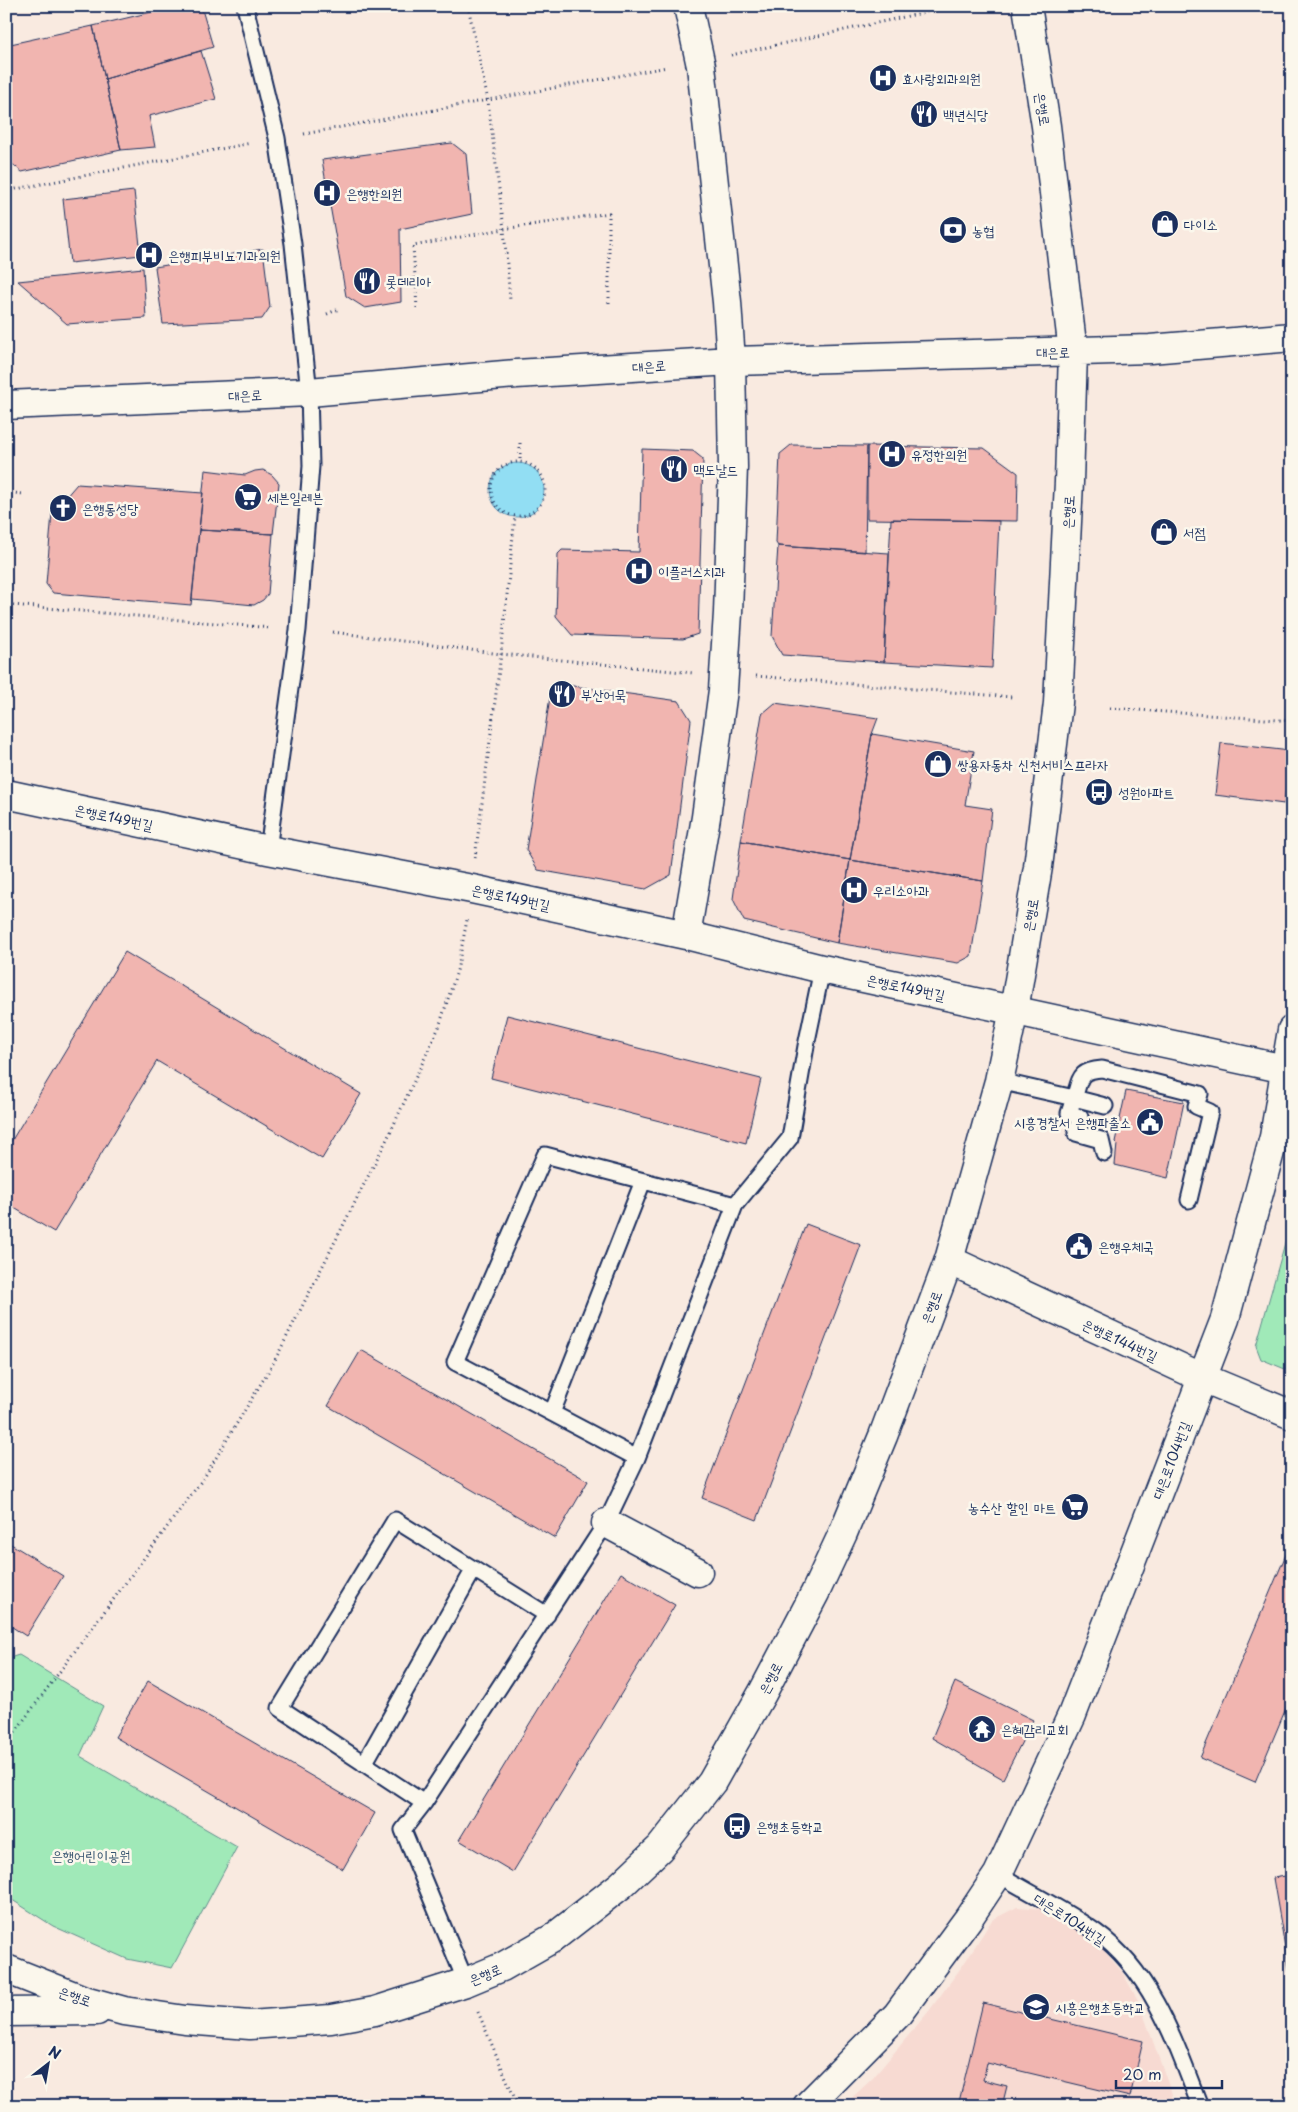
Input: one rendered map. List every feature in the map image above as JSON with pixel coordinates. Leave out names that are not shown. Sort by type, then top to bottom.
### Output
[{"type":"street","points":[[686,935],[706,817],[723,690],[728,613],[733,467],[731,361],[727,302],[701,66],[688,6]]},
{"type":"street","name":"은행로","points":[[6,1969],[84,2000],[124,2011],[222,2024],[250,2025],[331,2019],[374,2011],[466,1982],[502,1967],[553,1938],[621,1885],[660,1848],[712,1782],[772,1676],[815,1593],[843,1533],[883,1436],[949,1260],[999,1081],[1014,1010],[1039,858],[1057,711],[1069,482],[1073,352],[1046,126],[1026,6]]},
{"type":"street","name":"대은로","points":[[6,405],[309,392],[516,374],[731,361],[985,352],[1073,352],[1150,349],[1292,336]]},
{"type":"street","name":"은행로149번길","points":[[6,794],[268,850],[472,889],[686,935],[822,969],[1285,1069]]},
{"type":"street","name":"대은로104번길","points":[[807,2106],[897,2014],[928,1974],[998,1874],[1072,1715],[1225,1319],[1274,1137],[1292,1030]]},
{"type":"street","name":"은행로144번길","points":[[949,1260],[1203,1378],[1292,1415]]},
{"type":"street","points":[[606,1523],[698,1572]]},
{"type":"street","points":[[6,2012],[124,2011]]},
{"type":"lane","points":[[245,6],[277,138],[293,244],[309,392],[311,466],[298,630],[268,850]]},
{"type":"lane","points":[[466,1982],[403,1830],[424,1803],[606,1523],[637,1458],[735,1205],[790,1138],[822,969]]},
{"type":"lane","points":[[1104,1152],[1101,1140],[1076,1133],[1080,1117],[1069,1113],[1081,1075],[1088,1070],[1102,1069],[1200,1094],[1196,1106],[1210,1112],[1189,1200]]},
{"type":"lane","points":[[999,1081],[1105,1106]]},
{"type":"lane","points":[[637,1458],[455,1362],[545,1155],[735,1205]]},
{"type":"lane","points":[[552,1413],[643,1181]]},
{"type":"lane","points":[[424,1803],[280,1708],[395,1520],[547,1615]]},
{"type":"lane","points":[[364,1764],[474,1569]]},
{"type":"lane","name":"대은로104번길","points":[[998,1874],[1096,1933],[1123,1957],[1143,1982],[1172,2032],[1200,2106]]},
{"type":"path","points":[[468,6],[488,101],[504,229],[510,300]]},
{"type":"path","points":[[728,56],[954,6]]},
{"type":"path","points":[[300,135],[667,67]]},
{"type":"path","points":[[6,191],[257,143]]},
{"type":"path","points":[[418,308],[413,246],[504,229],[609,213],[609,306]]},
{"type":"path","points":[[327,314],[339,309]]},
{"type":"path","points":[[520,443],[520,462]]},
{"type":"path","points":[[520,462],[536,470],[544,482],[544,494],[538,508],[531,514],[516,516],[503,512],[497,507],[490,491],[495,474],[501,468],[520,462]]},
{"type":"path","points":[[6,492],[23,494]]},
{"type":"path","points":[[474,866],[501,654],[516,516]]},
{"type":"path","points":[[13,605],[271,628]]},
{"type":"path","points":[[333,632],[501,654],[698,673]]},
{"type":"path","points":[[756,676],[1012,696]]},
{"type":"path","points":[[1110,708],[1292,720]]},
{"type":"path","points":[[6,1744],[205,1476],[274,1362],[389,1135],[439,1027],[457,971],[468,915]]},
{"type":"path","points":[[466,1982],[518,2106]]},
{"type":"shaded area","name":"시흥은행초등학교","points":[[1017,1907],[1044,1909],[1077,1926],[1101,1947],[1122,1972],[1139,2002],[1176,2106],[843,2106],[873,2078],[929,2011],[963,1965],[992,1920]]},
{"type":"green space","points":[[1292,1218],[1292,1372],[1261,1359],[1256,1346]]},
{"type":"green space","name":"은행어린이공원","points":[[19,1655],[103,1706],[80,1756],[237,1847],[172,1968],[127,1959],[53,1926],[6,1896],[6,1659]]},
{"type":"water","points":[[517,463],[527,465],[536,471],[542,480],[544,490],[542,500],[536,509],[527,515],[517,517],[507,515],[498,509],[492,500],[490,490],[492,480],[498,471],[507,465]]},
{"type":"building","points":[[177,6],[201,6],[213,47],[105,79],[93,26]]},
{"type":"building","points":[[93,26],[121,150],[22,172],[11,163],[6,144],[6,45]]},
{"type":"building","points":[[201,51],[216,99],[149,116],[155,147],[121,150],[105,79]]},
{"type":"building","points":[[452,143],[466,154],[472,214],[400,229],[401,302],[365,308],[346,296],[322,160]]},
{"type":"building","points":[[134,191],[141,255],[70,263],[63,199]]},
{"type":"building","points":[[263,249],[270,307],[262,319],[163,324],[155,267]]},
{"type":"building","points":[[143,268],[146,318],[67,324],[18,281]]},
{"type":"building","points":[[791,445],[867,446],[865,552],[778,546],[776,543],[780,454]]},
{"type":"building","points":[[867,446],[984,448],[1018,473],[1017,521],[867,519]]},
{"type":"building","points":[[642,449],[693,451],[703,459],[698,634],[683,639],[572,635],[556,616],[558,554],[562,550],[639,552]]},
{"type":"building","points":[[205,470],[245,475],[263,470],[272,475],[279,483],[273,534],[199,530]]},
{"type":"building","points":[[77,484],[203,493],[191,605],[53,593],[46,584],[52,513]]},
{"type":"building","points":[[891,519],[999,521],[992,668],[884,662]]},
{"type":"building","points":[[199,530],[273,534],[268,594],[263,600],[254,605],[192,599]]},
{"type":"building","points":[[778,546],[889,553],[884,662],[782,655],[772,636]]},
{"type":"building","points":[[566,685],[679,701],[691,720],[671,875],[646,889],[538,870],[526,850],[550,697]]},
{"type":"building","points":[[775,703],[878,718],[872,734],[850,860],[741,841],[762,714]]},
{"type":"building","points":[[872,734],[974,751],[965,805],[992,809],[983,881],[850,860]]},
{"type":"building","points":[[1221,743],[1290,751],[1284,804],[1215,795]]},
{"type":"building","points":[[741,841],[850,860],[837,943],[744,921],[733,899]]},
{"type":"building","points":[[850,860],[983,881],[971,956],[958,963],[837,943]]},
{"type":"building","points":[[125,952],[361,1094],[322,1159],[157,1061],[54,1232],[6,1203],[6,1150]]},
{"type":"building","points":[[507,1015],[761,1079],[746,1143],[491,1078]]},
{"type":"building","name":"시흥경찰서 은행파출소","points":[[1126,1091],[1184,1102],[1168,1178],[1115,1165],[1117,1144],[1115,1142]]},
{"type":"building","points":[[806,1224],[861,1245],[757,1520],[702,1498]]},
{"type":"building","points":[[361,1350],[588,1481],[555,1538],[328,1406]]},
{"type":"building","points":[[6,1541],[63,1576],[26,1636],[6,1623]]},
{"type":"building","points":[[1290,1545],[1292,1694],[1255,1782],[1200,1758]]},
{"type":"building","points":[[621,1573],[675,1605],[513,1872],[459,1840]]},
{"type":"building","points":[[148,1681],[375,1813],[343,1869],[115,1737]]},
{"type":"building","name":"은혜감리교회","points":[[955,1682],[1033,1720],[1003,1779],[932,1738]]},
{"type":"building","points":[[1292,1875],[1292,1988],[1273,1878]]},
{"type":"building","points":[[983,2003],[1143,2041],[1130,2097],[987,2063],[983,2080],[1007,2086],[1002,2106],[958,2106]]},
{"type":"place","name":"효사랑외과의원","points":[[883,78]]},
{"type":"place","name":"백년식당","points":[[924,114]]},
{"type":"place","name":"은행한의원","points":[[327,193]]},
{"type":"place","name":"다이소","points":[[1165,224]]},
{"type":"place","name":"농협","points":[[953,230]]},
{"type":"place","name":"은행피부비뇨기과의원","points":[[149,255]]},
{"type":"place","name":"롯데리아","points":[[367,281]]},
{"type":"place","name":"유정한의원","points":[[892,454]]},
{"type":"place","name":"맥도날드","points":[[674,469]]},
{"type":"place","name":"세븐일레븐","points":[[248,497]]},
{"type":"place","name":"은행동성당","points":[[63,508]]},
{"type":"place","name":"서점","points":[[1164,532]]},
{"type":"place","name":"이플러스치과","points":[[639,571]]},
{"type":"place","name":"부산어묵","points":[[562,694]]},
{"type":"place","name":"쌍용자동차 신천서비스프라자","points":[[938,764]]},
{"type":"place","name":"성원아파트","points":[[1099,792]]},
{"type":"place","name":"우리소아과","points":[[854,890]]},
{"type":"place","name":"시흥경찰서 은행파출소","points":[[1150,1122]]},
{"type":"place","name":"은행우체국","points":[[1079,1246]]},
{"type":"place","name":"농수산 할인 마트","points":[[1075,1507]]},
{"type":"place","name":"은혜감리교회","points":[[982,1729]]},
{"type":"place","name":"은행초등학교","points":[[737,1826]]},
{"type":"place","name":"시흥은행초등학교","points":[[1036,2007]]}]
